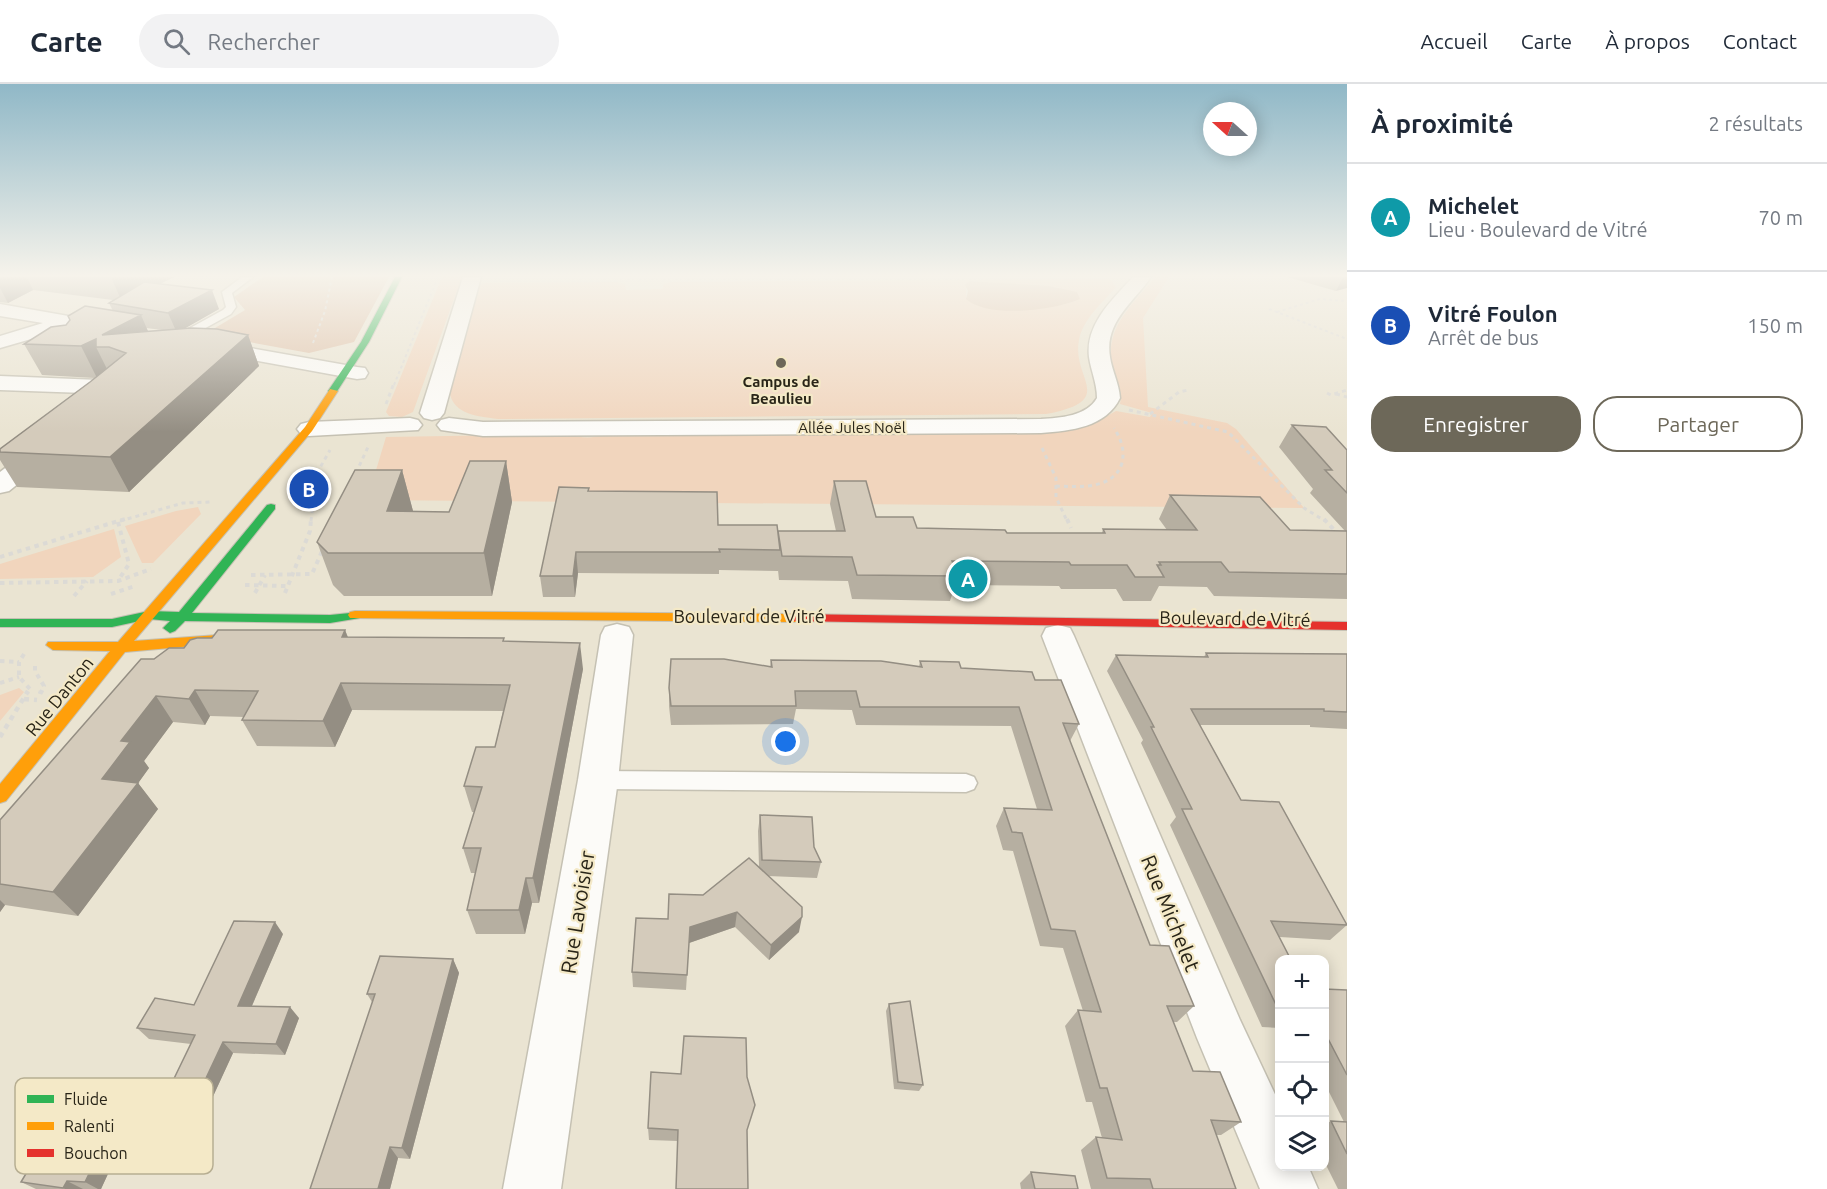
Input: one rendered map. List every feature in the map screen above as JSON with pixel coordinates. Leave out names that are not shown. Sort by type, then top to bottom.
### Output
[{"type":"main road","points":[[123,647],[198,556],[241,511],[327,429],[351,372],[366,354],[365,342],[372,329]]},
{"type":"main road","points":[[348,395],[351,372]]},
{"type":"main road","points":[[151,646],[182,617],[283,494]]},
{"type":"main road","name":"Boulevard de Vitré","points":[[0,622],[112,622],[149,615],[222,619],[330,619],[357,615],[585,615],[1347,626]]},
{"type":"main road","name":"Boulevard de Vitré","points":[[1012,635],[1208,635],[1347,639]]},
{"type":"main road","points":[[44,645],[123,647],[249,639]]},
{"type":"main road","name":"Rue Danton","points":[[0,796],[87,687],[123,647]]},
{"type":"street","points":[[0,342],[47,329]]},
{"type":"street","points":[[108,329],[128,332]]},
{"type":"street","points":[[327,429],[410,425],[414,431],[426,433],[440,431],[460,329]]},
{"type":"street","points":[[1094,414],[1105,404],[1109,394],[1099,359],[1101,334],[1104,329]]},
{"type":"street","points":[[168,339],[351,372]]},
{"type":"street","points":[[0,347],[41,349]]},
{"type":"street","points":[[4,386],[124,388],[98,409]]},
{"type":"street","name":"Allée Jules Noël","points":[[441,419],[483,429],[1041,426],[1071,423],[1094,414]]},
{"type":"street","points":[[0,485],[62,436]]},
{"type":"street","name":"Rue Lavoisier","points":[[532,1189],[598,780],[617,635]]},
{"type":"street","name":"Rue Michelet","points":[[1058,636],[1222,1038],[1290,1189]]},
{"type":"lane","points":[[168,339],[191,329]]},
{"type":"lane","points":[[598,780],[966,783]]},
{"type":"path","points":[[305,364],[318,329]]},
{"type":"path","points":[[353,480],[417,329]]},
{"type":"path","points":[[1320,329],[1347,339]]},
{"type":"path","points":[[1188,390],[1179,392],[1149,414],[1228,432],[1304,508],[1323,518],[1339,535]]},
{"type":"path","points":[[1336,394],[1347,390]]},
{"type":"path","points":[[1327,393],[1347,397]]},
{"type":"path","points":[[1056,486],[1100,484],[1109,481],[1121,468],[1124,451],[1121,439],[1114,428],[1094,414]]},
{"type":"path","points":[[1041,426],[1046,438],[1042,449],[1056,478],[1056,497],[1071,528]]},
{"type":"path","points":[[0,557],[162,508],[200,502]]},
{"type":"path","points":[[118,522],[129,564],[118,581]]},
{"type":"path","points":[[265,575],[312,574],[326,543]]},
{"type":"path","points":[[0,583],[118,581],[150,568]]},
{"type":"path","points":[[239,585],[286,586]]},
{"type":"path","points":[[31,707],[44,686],[35,671],[36,659],[44,645]]},
{"type":"path","points":[[0,661],[19,662]]},
{"type":"path","points":[[0,683],[19,677]]},
{"type":"path","points":[[0,737],[24,699]]},
{"type":"shaded area","points":[[214,329],[361,329],[354,342],[309,353],[205,334]]},
{"type":"shaded area","points":[[421,329],[443,329],[413,412],[402,417],[389,416],[386,412]]},
{"type":"shaded area","points":[[466,329],[1083,329],[1078,354],[1087,386],[1086,395],[1081,402],[1046,414],[498,419],[465,412],[454,403],[449,387]]},
{"type":"shaded area","points":[[1144,329],[1148,407],[1227,423],[1236,429],[1304,508],[367,500],[386,437],[568,434],[596,437],[605,434],[1062,431],[1091,425],[1116,411],[1150,417],[1152,413],[1120,404],[1120,390],[1111,355],[1116,330]]},
{"type":"shaded area","points":[[198,507],[201,514],[153,563],[142,563],[125,526]]},
{"type":"shaded area","points":[[114,529],[121,557],[93,577],[0,579],[0,564]]},
{"type":"shaded area","points":[[19,688],[24,692],[0,721],[0,695]]},
{"type":"building","points":[[49,329],[115,329],[102,335],[206,329],[248,335],[110,457],[0,452],[0,449],[126,353],[109,347],[96,347],[96,339],[81,346],[24,344]]},
{"type":"building","points":[[1292,425],[1326,427],[1347,450],[1347,493],[1325,470],[1332,470]]},
{"type":"building","points":[[470,461],[506,461],[484,553],[328,553],[317,542],[355,470],[402,470],[387,511],[449,512]]},
{"type":"building","points":[[834,481],[866,481],[876,517],[913,517],[917,528],[1005,530],[1007,533],[1105,533],[1103,529],[1197,530],[1170,495],[1260,497],[1290,530],[1347,531],[1347,574],[1229,572],[1221,562],[1159,562],[1161,565],[1157,565],[1164,577],[1135,577],[1127,565],[952,561],[958,576],[857,575],[852,557],[782,556],[778,531],[845,531]]},
{"type":"building","points":[[559,487],[589,488],[588,491],[717,492],[718,525],[777,525],[780,550],[576,552],[573,576],[540,576]]},
{"type":"building","points":[[218,630],[345,630],[342,637],[504,638],[503,641],[580,643],[533,878],[526,878],[519,910],[467,910],[481,848],[463,848],[482,787],[464,786],[476,747],[495,747],[510,685],[341,683],[323,721],[242,720],[258,691],[195,690],[189,699],[156,696],[121,741],[130,742],[102,779],[138,783],[53,892],[0,884],[0,820],[141,659],[154,659],[169,648],[184,648],[190,640],[212,638]]},
{"type":"building","points":[[1206,653],[1347,654],[1347,712],[1324,711],[1324,709],[1191,709],[1241,800],[1279,802],[1347,925],[1271,921],[1288,955],[1275,955],[1275,1003],[1182,809],[1192,809],[1151,727],[1154,727],[1116,655],[1208,657]]},
{"type":"building","points":[[671,659],[724,659],[772,667],[771,660],[881,661],[922,667],[920,661],[959,662],[961,668],[1032,672],[1035,680],[1061,680],[1079,724],[1063,723],[1150,945],[1169,946],[1194,1006],[1167,1006],[1193,1071],[1220,1072],[1241,1122],[1211,1120],[1236,1189],[1153,1189],[1150,1179],[1107,1178],[1096,1137],[1122,1140],[1107,1088],[1100,1088],[1078,1010],[1101,1012],[1075,931],[1051,929],[1022,833],[1012,832],[1004,808],[1052,810],[1019,707],[860,707],[856,691],[795,691],[796,706],[671,706],[669,688]]},
{"type":"building","points":[[760,815],[812,817],[814,847],[821,862],[762,860]]},
{"type":"building","points":[[749,858],[802,907],[802,917],[771,945],[737,912],[690,927],[687,975],[632,972],[636,918],[668,919],[669,894],[703,895]]},
{"type":"building","points":[[234,921],[275,922],[238,1006],[290,1007],[276,1044],[223,1042],[206,1078],[174,1078],[195,1035],[137,1028],[155,998],[194,1005]]},
{"type":"building","points":[[380,956],[453,959],[402,1148],[390,1147],[378,1189],[310,1189],[375,994],[367,994]]},
{"type":"building","points":[[1329,989],[1347,990],[1347,1075],[1329,1041]]},
{"type":"building","points":[[910,1001],[923,1085],[898,1082],[889,1004]]},
{"type":"building","points":[[684,1036],[746,1038],[747,1077],[755,1105],[747,1130],[748,1189],[676,1189],[678,1130],[648,1128],[651,1072],[681,1074]]},
{"type":"building","points":[[1331,1121],[1347,1122],[1347,1154]]},
{"type":"building","points":[[1031,1172],[1075,1176],[1078,1189],[1035,1189]]},
{"type":"building","points":[[26,1174],[89,1174],[85,1182],[67,1181],[63,1188],[21,1182]]},
{"type":"traffic: fast","points":[[333,391],[372,329]]},
{"type":"traffic: fast","points":[[170,628],[182,617],[271,507]]},
{"type":"traffic: fast","points":[[0,623],[112,623],[149,615],[222,619],[330,619],[355,615]]},
{"type":"traffic: slow","points":[[0,796],[87,687],[309,429],[333,391]]},
{"type":"traffic: slow","points":[[355,615],[795,618]]},
{"type":"traffic: slow","points":[[53,645],[123,647],[232,639]]},
{"type":"traffic: jam","points":[[795,618],[1347,626]]},
{"type":"place","name":"Campus de Beaulieu","points":[[781,363]]},
{"type":"place","name":"Vitré Foulon","points":[[309,489]]},
{"type":"place","name":"Michelet","points":[[968,579]]}]
